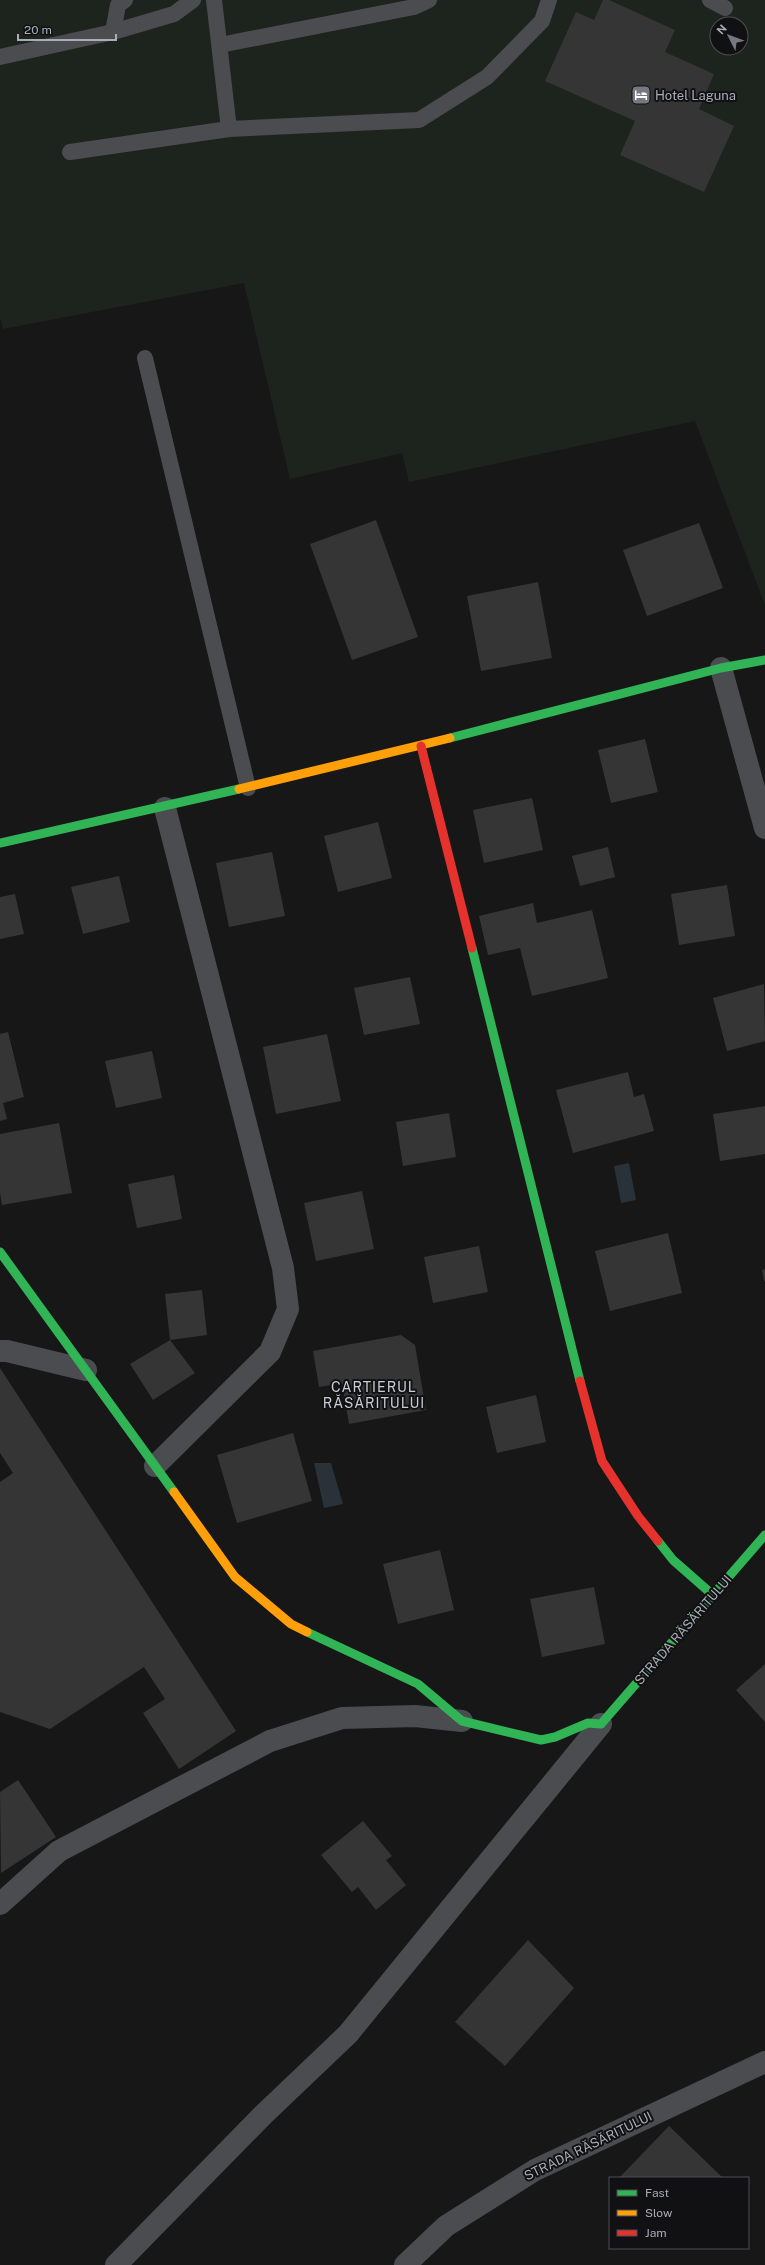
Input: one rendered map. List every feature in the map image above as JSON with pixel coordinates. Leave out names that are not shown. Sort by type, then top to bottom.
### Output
[{"type":"street","points":[[0,843],[165,808],[421,746],[722,668],[765,660]]},
{"type":"street","points":[[722,668],[765,828]]},
{"type":"street","points":[[421,746],[586,1406],[602,1461],[638,1516],[673,1560],[714,1596]]},
{"type":"street","points":[[155,1466],[270,1352],[288,1309],[283,1268],[165,808]]},
{"type":"street","points":[[0,1252],[234,1577],[291,1624],[418,1684],[462,1721]]},
{"type":"street","points":[[0,1351],[7,1351],[86,1370]]},
{"type":"street","name":"STRADA RĂSĂRITULUI","points":[[601,1724],[714,1596],[765,1535]]},
{"type":"street","points":[[0,1904],[59,1851],[270,1742],[342,1718],[415,1716],[462,1721],[541,1740],[555,1737],[588,1723],[595,1722],[601,1724],[348,2034],[264,2115],[116,2265]]},
{"type":"street","name":"STRADA RĂSĂRITULUI","points":[[405,2265],[446,2226],[535,2170],[765,2062]]},
{"type":"lane","points":[[113,32],[118,5],[125,0]]},
{"type":"lane","points":[[0,57],[113,32],[174,14],[193,0]]},
{"type":"lane","points":[[214,0],[229,129]]},
{"type":"lane","points":[[220,45],[414,7],[429,0]]},
{"type":"lane","points":[[70,152],[229,129],[419,120],[487,77],[542,21],[550,0]]},
{"type":"lane","points":[[710,0],[725,8]]},
{"type":"lane","points":[[145,358],[248,788]]},
{"type":"shaded area","points":[[0,0],[765,0],[765,605],[695,421],[409,482],[402,453],[290,479],[244,283],[3,329],[0,318]]},
{"type":"shaded area","points":[[629,1163],[636,1200],[621,1203],[614,1166]]},
{"type":"shaded area","points":[[314,1463],[331,1463],[343,1504],[324,1508]]},
{"type":"building","name":"Hotel Laguna","points":[[603,0],[609,0],[675,30],[665,52],[714,74],[699,109],[734,126],[704,192],[620,155],[635,121],[545,81],[576,12],[594,20]]},
{"type":"building","points":[[376,520],[418,637],[352,660],[310,544]]},
{"type":"building","points":[[699,523],[723,588],[647,616],[623,550]]},
{"type":"building","points":[[538,582],[552,658],[481,671],[467,596]]},
{"type":"building","points":[[645,739],[658,792],[611,803],[598,750]]},
{"type":"building","points":[[532,798],[543,850],[484,863],[473,810]]},
{"type":"building","points":[[378,822],[392,878],[338,892],[324,836]]},
{"type":"building","points":[[608,847],[615,877],[580,886],[572,856]]},
{"type":"building","points":[[272,852],[285,916],[229,927],[216,863]]},
{"type":"building","points":[[119,876],[130,922],[83,934],[71,887]]},
{"type":"building","points":[[727,885],[735,936],[679,945],[671,894]]},
{"type":"building","points":[[15,894],[24,934],[0,939],[0,897]]},
{"type":"building","points":[[533,903],[537,923],[592,910],[608,978],[532,996],[520,948],[488,955],[479,916]]},
{"type":"building","points":[[410,977],[420,1024],[364,1035],[354,988]]},
{"type":"building","points":[[764,984],[765,1041],[727,1051],[713,998]]},
{"type":"building","points":[[8,1032],[24,1097],[3,1103],[7,1119],[0,1121],[0,1034]]},
{"type":"building","points":[[327,1034],[341,1101],[276,1114],[263,1047]]},
{"type":"building","points":[[152,1051],[162,1098],[116,1108],[105,1061]]},
{"type":"building","points":[[628,1072],[634,1097],[644,1094],[654,1131],[573,1153],[556,1090]]},
{"type":"building","points":[[765,1106],[765,1154],[720,1161],[713,1114]]},
{"type":"building","points":[[449,1113],[456,1157],[403,1166],[396,1122]]},
{"type":"building","points":[[59,1123],[72,1193],[2,1205],[0,1193],[0,1134]]},
{"type":"building","points":[[174,1175],[182,1219],[137,1228],[128,1184]]},
{"type":"building","points":[[362,1191],[374,1249],[316,1261],[304,1203]]},
{"type":"building","points":[[668,1233],[682,1293],[610,1311],[595,1251]]},
{"type":"building","points":[[479,1246],[488,1292],[433,1303],[424,1257]]},
{"type":"building","points":[[765,1269],[765,1281],[764,1281],[762,1270]]},
{"type":"building","points":[[202,1290],[207,1335],[170,1340],[165,1294]]},
{"type":"building","points":[[401,1335],[415,1345],[426,1410],[349,1424],[342,1383],[319,1387],[313,1351]]},
{"type":"building","points":[[170,1340],[195,1373],[153,1400],[130,1364]]},
{"type":"building","points":[[0,1368],[236,1731],[179,1769],[143,1713],[165,1699],[144,1667],[50,1729],[0,1712],[0,1482],[13,1473],[0,1453]]},
{"type":"building","points":[[536,1395],[546,1442],[497,1453],[486,1407]]},
{"type":"building","points":[[293,1433],[312,1501],[237,1523],[217,1455]]},
{"type":"building","points":[[440,1550],[454,1610],[398,1624],[383,1564]]},
{"type":"building","points":[[594,1587],[605,1644],[542,1657],[530,1599]]},
{"type":"building","points":[[765,1664],[765,1722],[736,1690]]},
{"type":"building","points":[[18,1780],[56,1837],[1,1873],[0,1792]]},
{"type":"building","points":[[363,1821],[392,1856],[386,1860],[406,1885],[376,1910],[358,1887],[352,1892],[321,1855]]},
{"type":"building","points":[[528,1940],[574,1988],[505,2066],[455,2022]]},
{"type":"building","points":[[669,2126],[722,2177],[620,2177]]},
{"type":"traffic: fast","points":[[450,738],[721,668],[765,660]]},
{"type":"traffic: fast","points":[[0,843],[239,789]]},
{"type":"traffic: fast","points":[[472,948],[580,1381]]},
{"type":"traffic: fast","points":[[0,1252],[174,1492]]},
{"type":"traffic: fast","points":[[307,1632],[418,1684],[462,1721],[541,1740],[555,1737],[588,1723],[601,1724],[765,1535]]},
{"type":"traffic: fast","points":[[658,1541],[673,1560],[714,1596]]},
{"type":"traffic: slow","points":[[239,789],[450,738]]},
{"type":"traffic: slow","points":[[174,1492],[235,1577],[291,1624],[307,1632]]},
{"type":"traffic: jam","points":[[421,746],[472,948]]},
{"type":"traffic: jam","points":[[580,1381],[602,1461],[638,1516],[658,1541]]},
{"type":"place","name":"Hotel Laguna","points":[[641,95]]},
{"type":"district","name":"CARTIERUL RĂSĂRITULUI","points":[[374,1396]]}]
